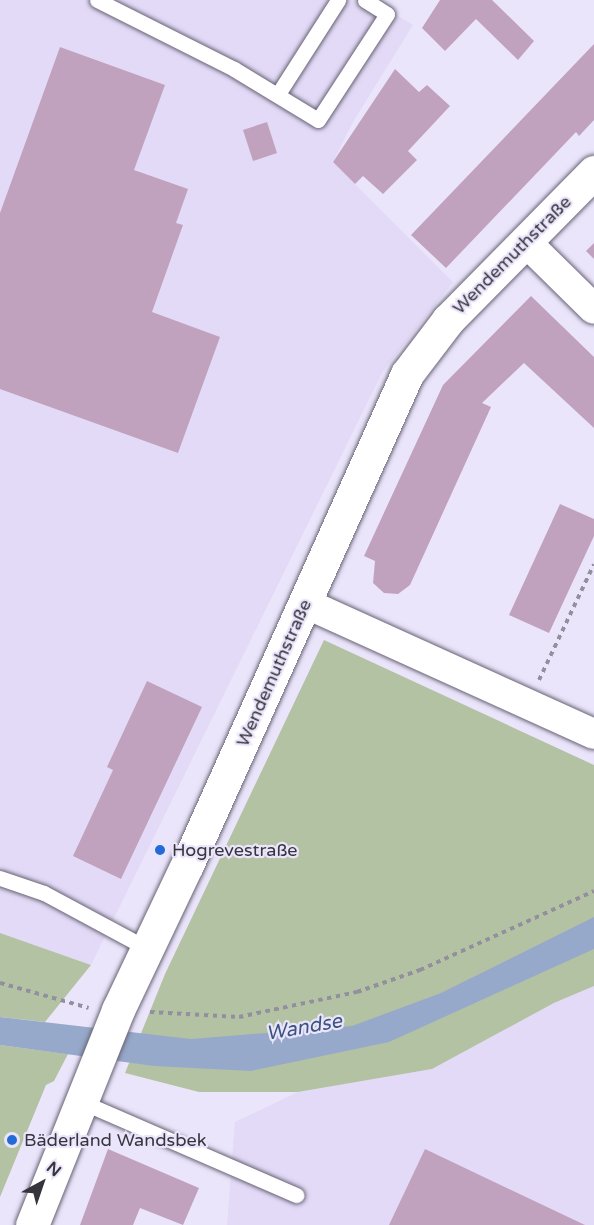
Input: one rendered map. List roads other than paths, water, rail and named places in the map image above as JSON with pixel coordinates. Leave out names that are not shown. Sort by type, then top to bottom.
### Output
[{"type":"street","name":"Wendemuthstraße","points":[[32,1225],[116,1015],[148,950],[407,374],[448,320],[594,172]]},
{"type":"street","points":[[526,242],[594,309]]},
{"type":"street","points":[[305,603],[453,656],[527,704],[594,734]]},
{"type":"lane","points":[[97,0],[278,94],[318,120],[387,14],[365,0]]},
{"type":"lane","points":[[278,94],[338,0]]},
{"type":"lane","points":[[0,878],[44,892],[148,950]]},
{"type":"lane","points":[[80,1101],[296,1194]]},
{"type":"water","points":[[594,917],[594,949],[389,1042],[251,1071],[154,1066],[0,1045],[0,1017],[191,1039],[352,1026],[441,993]]},
{"type":"place","name":"Hogrevestraße","points":[[160,850]]},
{"type":"place","name":"Bäderland Wandsbek","points":[[12,1140]]},
{"type":"water label","name":"Wandse","points":[[304,1028]]}]
